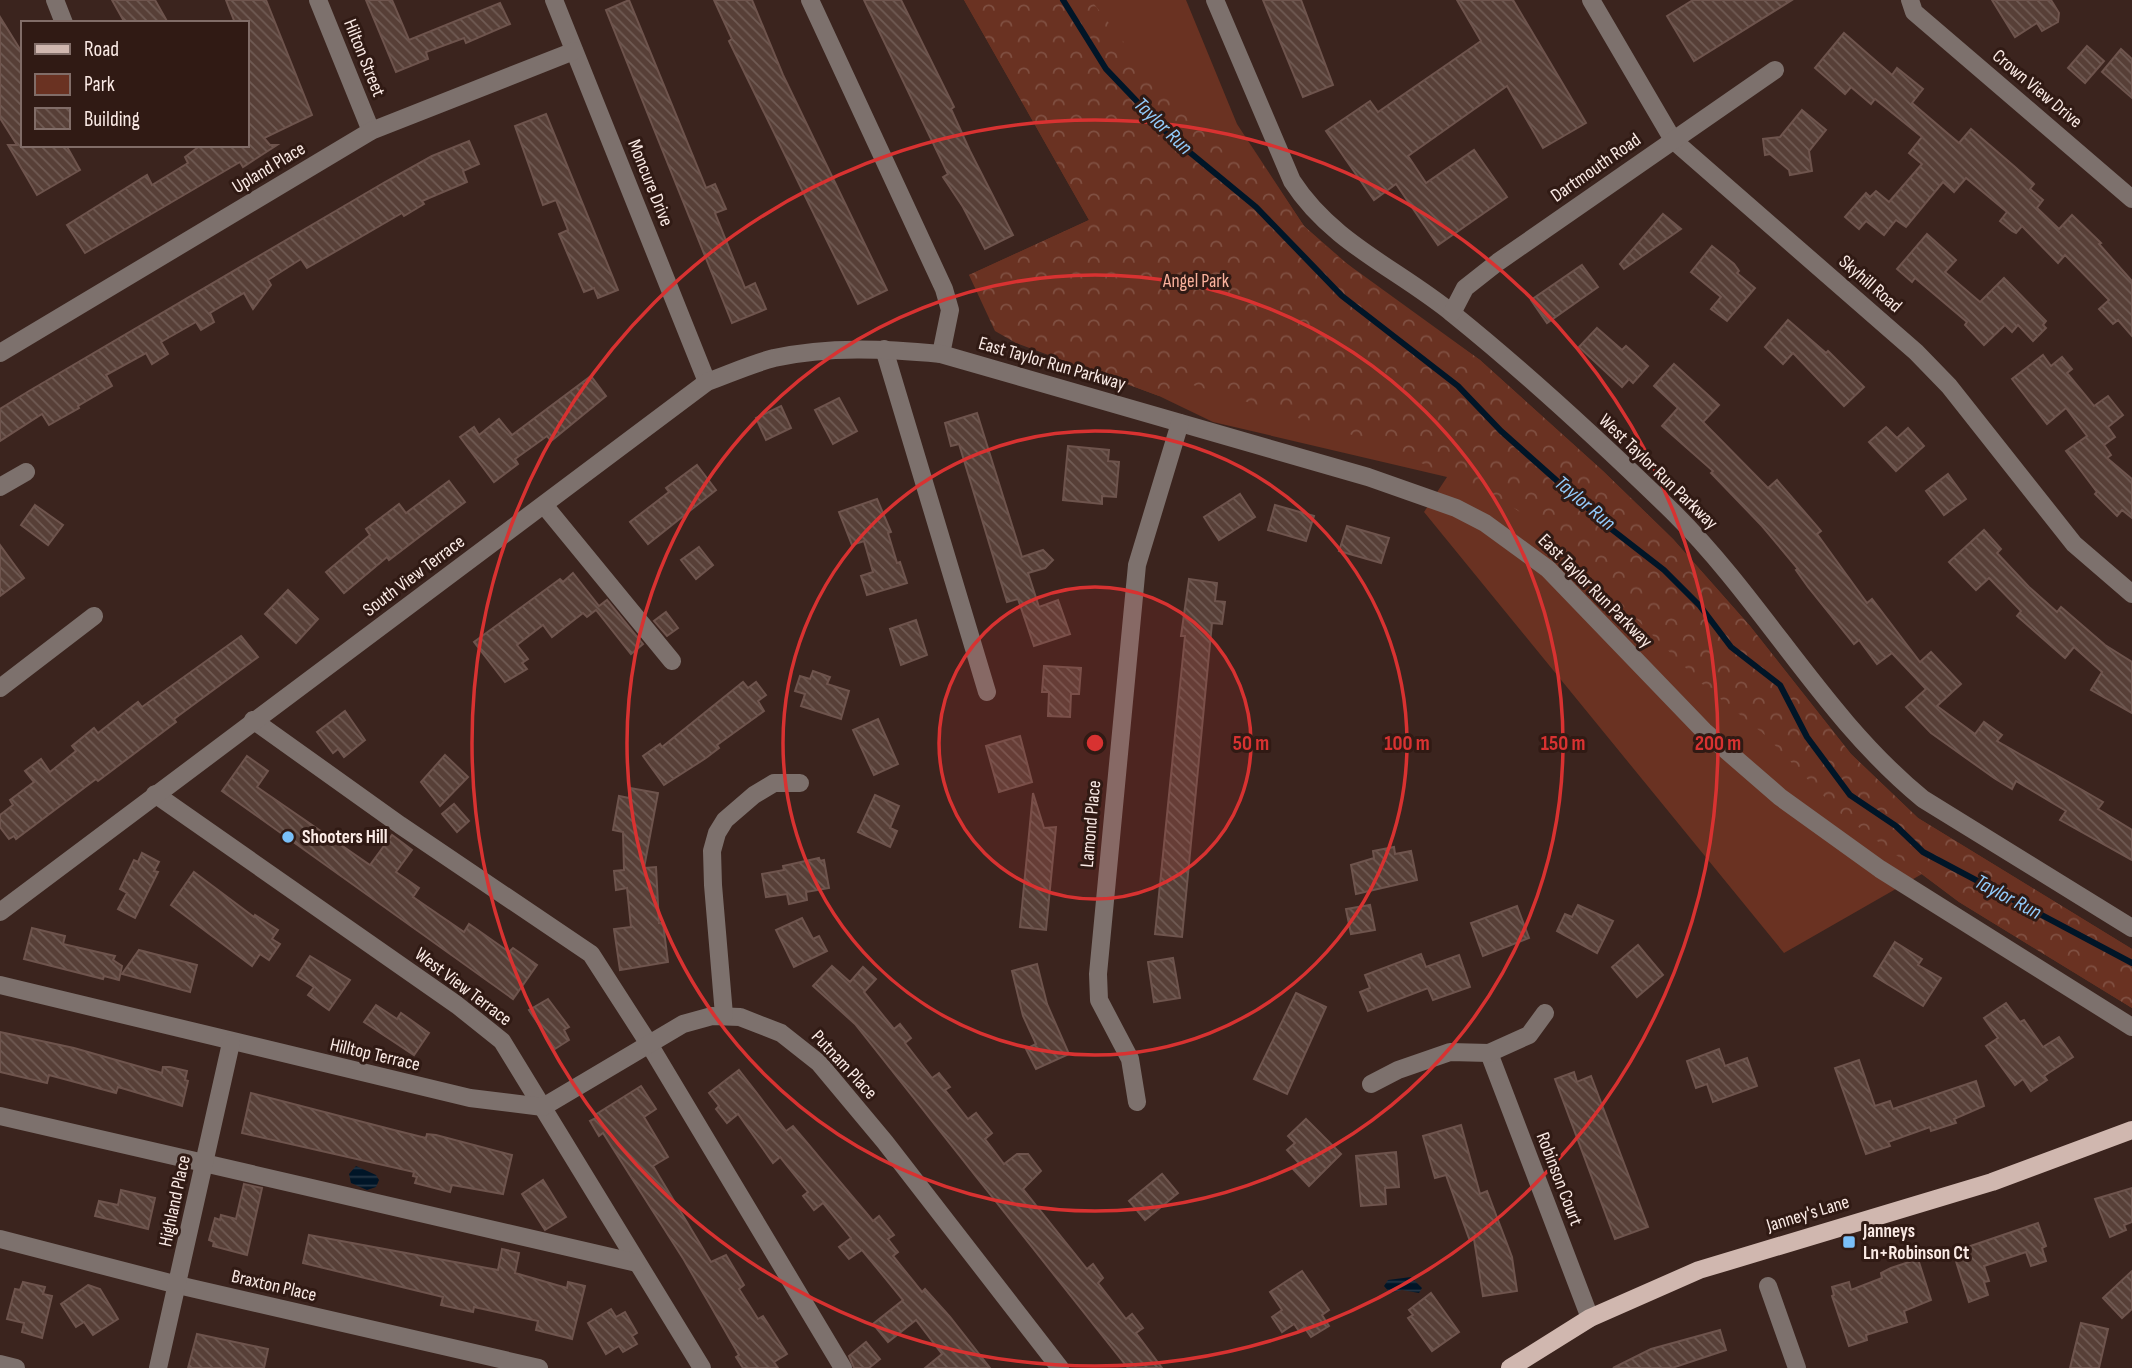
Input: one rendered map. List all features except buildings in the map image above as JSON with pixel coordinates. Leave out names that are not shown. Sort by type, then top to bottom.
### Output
[{"type":"main road","name":"Janney's Lane","points":[[1510,1368],[1590,1318],[1699,1270],[1992,1182],[2132,1130]]},
{"type":"street","points":[[55,0],[63,21]]},
{"type":"street","name":"Hilton Street","points":[[318,0],[372,131]]},
{"type":"street","name":"Moncure Drive","points":[[554,0],[707,382]]},
{"type":"street","points":[[810,0],[944,289],[950,310],[941,354]]},
{"type":"street","name":"West Taylor Run Parkway","points":[[1215,0],[1281,157],[1307,205],[1329,227],[1382,267],[1452,313],[1675,514],[1718,560],[1852,730],[1902,782],[1923,799],[2132,928]]},
{"type":"street","name":"Skyhill Road","points":[[1591,0],[1674,140],[1691,159],[1916,352],[1949,386],[2074,544],[2132,594]]},
{"type":"street","name":"Crown View Drive","points":[[1912,6],[2132,199]]},
{"type":"street","name":"Upland Place","points":[[0,353],[372,131],[574,51]]},
{"type":"street","name":"Dartmouth Road","points":[[1452,313],[1465,288],[1498,262],[1775,69]]},
{"type":"street","points":[[884,349],[987,692]]},
{"type":"street","name":"East Taylor Run Parkway","points":[[884,349],[941,354],[1368,477],[1456,508],[1485,523],[1548,569],[1704,731],[1780,797],[1880,869],[2132,1027]]},
{"type":"street","name":"South View Terrace","points":[[0,912],[707,382],[781,357],[813,351],[884,349]]},
{"type":"street","name":"Lamond Place","points":[[1137,1101],[1130,1059],[1099,1000],[1098,974],[1137,565],[1180,423]]},
{"type":"street","points":[[0,487],[26,472]]},
{"type":"street","points":[[544,505],[672,661]]},
{"type":"street","points":[[0,688],[94,616]]},
{"type":"street","points":[[253,720],[400,825],[591,954],[649,1044],[843,1368]]},
{"type":"street","points":[[543,1107],[683,1024],[724,1015],[712,852],[717,833],[725,820],[754,795],[774,783],[800,783]]},
{"type":"street","name":"West View Terrace","points":[[155,794],[457,1005],[502,1041],[702,1368]]},
{"type":"street","name":"Hilltop Terrace","points":[[0,985],[231,1043],[470,1098],[543,1107]]},
{"type":"street","points":[[1371,1084],[1398,1070],[1450,1052],[1489,1054],[1529,1035],[1545,1013]]},
{"type":"street","name":"Putnam Place","points":[[724,1015],[740,1017],[781,1032],[819,1063],[969,1248],[1060,1368]]},
{"type":"street","name":"Highland Place","points":[[158,1368],[231,1043]]},
{"type":"street","name":"Robinson Court","points":[[1489,1054],[1590,1318]]},
{"type":"street","points":[[0,1116],[637,1263]]},
{"type":"street","name":"Braxton Place","points":[[0,1240],[178,1285],[539,1368]]},
{"type":"street","points":[[1768,1286],[1797,1368]]},
{"type":"street","points":[[0,1364],[16,1368]]},
{"type":"green space","name":"Angel Park","points":[[964,0],[1186,0],[1237,124],[1304,226],[1367,281],[1480,360],[1603,471],[1673,539],[1750,626],[1851,754],[1918,818],[2132,949],[2132,1008],[1959,902],[1922,874],[1784,953],[1424,512],[1447,477],[1213,422],[1159,396],[1076,365],[969,275],[1089,220]]},
{"type":"green space","name":"Angel Park","points":[[964,0],[1091,0],[1147,72],[1232,160],[1261,162],[1304,226],[1335,255],[1480,360],[1603,471],[1673,539],[1750,626],[1851,754],[1918,818],[2132,949],[2132,1008],[1959,902],[1841,814],[1766,736],[1701,683],[1623,606],[1564,542],[1508,504],[1381,444],[1180,381],[1159,396],[1016,343],[995,331],[969,275],[1089,220]]},
{"type":"water","points":[[356,1166],[376,1175],[379,1180],[376,1187],[367,1190],[351,1183],[349,1174]]},
{"type":"water","points":[[1411,1277],[1422,1288],[1419,1293],[1402,1290],[1390,1293],[1384,1286],[1388,1280]]},
{"type":"waterway","name":"Taylor Run","points":[[1063,0],[1106,69],[1170,136],[1256,207],[1342,296],[1458,386],[1501,431],[1610,528],[1664,570],[1700,606],[1731,647],[1780,685],[1807,737],[1850,795],[1896,826],[1923,852],[2132,963]]},
{"type":"place","name":"Shooters Hill","points":[[288,837]]},
{"type":"place","name":"Janneys Ln+Robinson Ct","points":[[1849,1242]]}]
